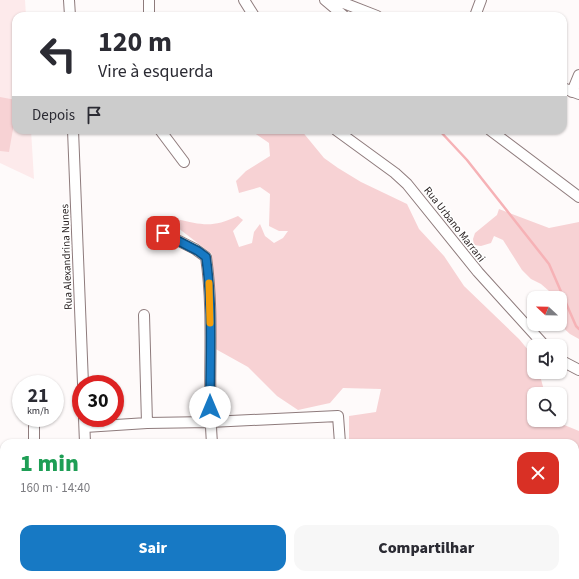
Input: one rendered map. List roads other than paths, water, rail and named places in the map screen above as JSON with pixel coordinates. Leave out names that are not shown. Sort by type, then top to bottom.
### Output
[{"type":"street","points":[[69,0],[70,12]]},
{"type":"street","points":[[149,0],[149,12]]},
{"type":"street","points":[[244,0],[252,12]]},
{"type":"street","points":[[325,0],[339,12]]},
{"type":"street","points":[[336,0],[367,12]]},
{"type":"street","points":[[476,12],[481,0]]},
{"type":"street","points":[[571,91],[579,75]]},
{"type":"street","name":"Rua Alexandrina Nunes","points":[[73,134],[83,375]]},
{"type":"street","points":[[163,134],[184,162]]},
{"type":"street","name":"Rua Urbano Marrani","points":[[342,134],[396,173],[407,184],[478,272],[539,339]]},
{"type":"street","points":[[495,134],[579,197]]},
{"type":"street","points":[[163,233],[198,251],[206,257],[209,284],[210,422],[212,439]]},
{"type":"street","points":[[144,315],[147,423]]},
{"type":"street","points":[[567,364],[579,370]]},
{"type":"street","points":[[124,423],[210,422],[338,416],[340,439]]},
{"type":"street","points":[[34,427],[34,439]]},
{"type":"street","points":[[84,427],[85,439]]},
{"type":"waterway","points":[[443,134],[467,160],[549,264],[576,326],[579,329]]}]
